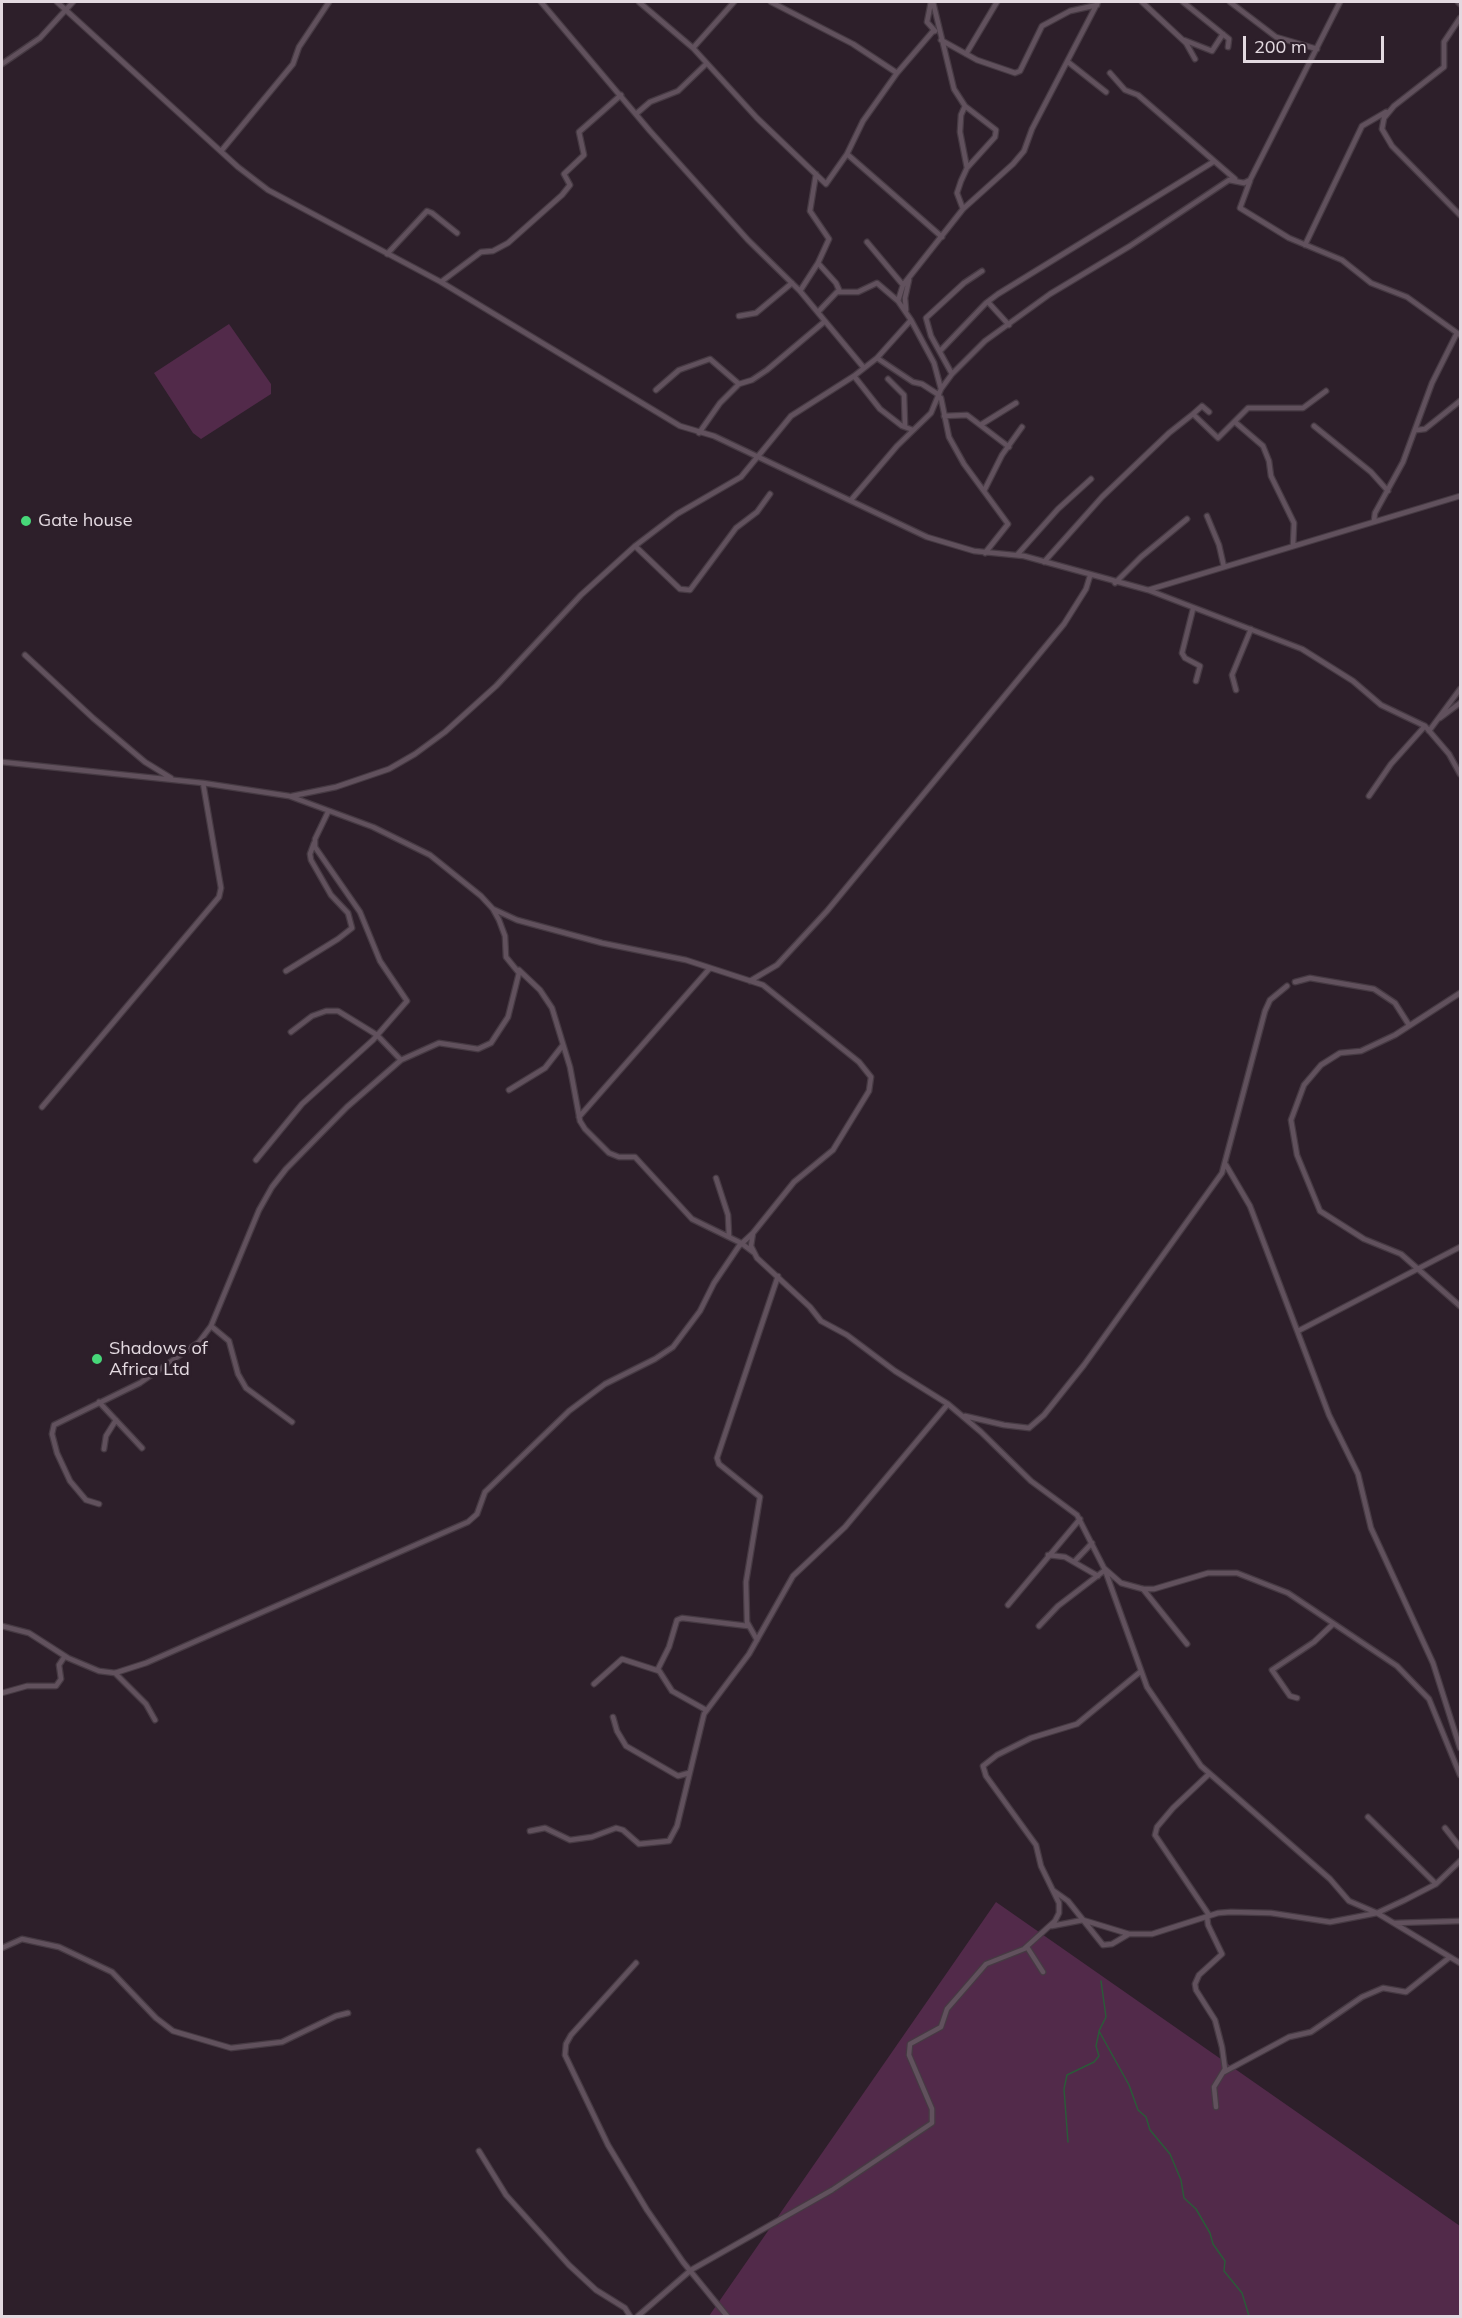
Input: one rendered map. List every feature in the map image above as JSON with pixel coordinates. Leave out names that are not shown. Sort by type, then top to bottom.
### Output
[{"type":"street","points":[[57,2],[222,150],[238,168],[268,190],[441,282],[680,426],[714,436],[927,537],[985,553],[1017,555],[1148,590],[1302,649],[1353,681],[1381,705],[1427,729],[1449,754],[1461,774]]},
{"type":"street","points":[[2,64],[40,38],[73,2]]},
{"type":"street","points":[[222,150],[293,63],[299,47],[329,2]]},
{"type":"street","points":[[542,2],[636,114],[748,240],[800,291],[864,368]]},
{"type":"street","points":[[639,2],[693,48],[705,65],[757,118],[828,184],[847,154],[863,121],[897,74],[934,30]]},
{"type":"street","points":[[693,48],[734,2]]},
{"type":"street","points":[[771,2],[853,44],[897,74]]},
{"type":"street","points":[[932,2],[927,22],[940,37],[966,54],[1004,69],[1019,72],[1042,26],[1070,11],[1097,3]]},
{"type":"street","points":[[932,2],[954,89],[965,106],[994,127],[997,132],[967,168],[957,193],[963,208]]},
{"type":"street","points":[[966,54],[997,2]]},
{"type":"street","points":[[1142,2],[1183,40],[1195,59]]},
{"type":"street","points":[[1183,2],[1230,40],[1228,46]]},
{"type":"street","points":[[1230,2],[1276,37],[1317,49]]},
{"type":"street","points":[[1340,2],[1250,180],[1240,208],[1288,238],[1342,260],[1371,283],[1407,297],[1459,333],[1432,383],[1417,430],[1375,513],[1374,521]]},
{"type":"street","points":[[898,301],[903,285],[963,208],[1021,155],[1048,96],[1068,62],[1097,3]]},
{"type":"street","points":[[1305,245],[1362,126],[1389,111],[1444,66],[1444,42],[1461,18]]},
{"type":"street","points":[[1183,40],[1212,51],[1223,34]]},
{"type":"street","points":[[1068,62],[1106,92]]},
{"type":"street","points":[[636,114],[646,104],[678,91],[705,65]]},
{"type":"street","points":[[1110,73],[1125,90],[1136,93],[1234,179],[1244,183],[1250,180]]},
{"type":"street","points":[[441,282],[481,252],[493,250],[508,243],[569,188],[564,174],[584,155],[579,132],[621,95]]},
{"type":"street","points":[[965,106],[961,115],[960,132],[967,168]]},
{"type":"street","points":[[1389,111],[1382,129],[1386,139],[1461,215]]},
{"type":"street","points":[[847,154],[942,237]]},
{"type":"street","points":[[941,350],[988,302],[1213,162]]},
{"type":"street","points":[[800,291],[818,263],[829,239],[810,211],[816,173]]},
{"type":"street","points":[[850,500],[907,435],[935,408],[942,389],[952,375],[982,343],[1058,289],[1234,179]]},
{"type":"street","points":[[387,254],[427,211],[457,233]]},
{"type":"street","points":[[867,242],[903,285]]},
{"type":"street","points":[[818,263],[836,283],[840,292]]},
{"type":"street","points":[[952,375],[932,336],[926,317],[964,283],[982,271]]},
{"type":"street","points":[[906,310],[905,297],[910,278]]},
{"type":"street","points":[[738,316],[756,313],[792,283]]},
{"type":"street","points":[[818,312],[831,296],[840,292],[858,292],[878,283],[906,310],[934,363],[942,389],[944,416],[949,437],[1008,524],[985,553]]},
{"type":"street","points":[[988,302],[1009,325]]},
{"type":"street","points":[[289,796],[348,784],[389,769],[415,754],[445,732],[496,686],[581,595],[635,546],[677,514],[734,482],[759,457],[791,416],[854,376],[877,358],[912,320]]},
{"type":"street","points":[[699,433],[720,403],[739,384],[752,380],[768,370],[824,322]]},
{"type":"street","points":[[877,358],[913,382],[922,384],[939,395]]},
{"type":"street","points":[[656,390],[679,370],[710,359],[739,384]]},
{"type":"street","points":[[854,376],[880,409],[913,430]]},
{"type":"street","points":[[888,379],[903,395],[907,435]]},
{"type":"street","points":[[1193,414],[1218,438],[1251,408],[1303,408],[1326,391]]},
{"type":"street","points":[[1417,430],[1425,429],[1461,401]]},
{"type":"street","points":[[982,424],[1016,403]]},
{"type":"street","points":[[1044,562],[1102,497],[1169,433],[1202,406],[1209,412]]},
{"type":"street","points":[[944,416],[962,413],[982,424],[1008,447]]},
{"type":"street","points":[[1235,422],[1263,446],[1269,461],[1271,476],[1294,523],[1293,546]]},
{"type":"street","points":[[1314,426],[1371,472],[1388,490]]},
{"type":"street","points":[[984,491],[1008,447],[1022,427]]},
{"type":"street","points":[[1017,555],[1058,509],[1091,479]]},
{"type":"street","points":[[635,546],[680,589],[690,590],[736,528],[757,512],[770,494]]},
{"type":"street","points":[[1148,590],[1461,496]]},
{"type":"street","points":[[1207,516],[1219,545],[1224,567]]},
{"type":"street","points":[[1115,583],[1141,557],[1187,519]]},
{"type":"street","points":[[750,981],[777,965],[827,911],[1064,624],[1086,589],[1090,576]]},
{"type":"street","points":[[1193,609],[1182,653],[1185,658],[1200,666],[1196,681]]},
{"type":"street","points":[[1236,690],[1232,675],[1251,629]]},
{"type":"street","points":[[26,655],[135,754],[173,780]]},
{"type":"street","points":[[1438,720],[1461,689]]},
{"type":"street","points":[[1369,796],[1391,764],[1427,729],[1461,703]]},
{"type":"street","points":[[2,762],[203,783],[289,796],[386,833],[430,855],[465,881],[493,909],[511,918],[581,938],[710,968],[770,989],[859,1062],[872,1081],[866,1098],[833,1150],[790,1187],[753,1233],[741,1243],[714,1283],[700,1311],[677,1342],[665,1354],[605,1384],[569,1411],[485,1492],[479,1511],[472,1520],[146,1663],[115,1673],[99,1671],[65,1656],[29,1633],[2,1626]]},
{"type":"street","points":[[42,1107],[219,897],[221,888],[203,783]]},
{"type":"street","points":[[286,971],[352,928],[348,913],[324,884],[310,860],[310,850],[328,812]]},
{"type":"street","points":[[256,1160],[302,1104],[377,1035],[407,999],[380,961],[361,914],[323,861],[314,843]]},
{"type":"street","points":[[493,909],[505,936],[506,957],[545,995],[563,1045],[579,1117],[585,1129],[609,1153],[619,1157],[635,1157],[690,1218],[741,1243],[778,1276],[824,1323],[847,1335],[900,1375],[948,1404],[1031,1481],[1080,1519],[1105,1569],[1140,1672],[1156,1704],[1209,1774],[1322,1872],[1346,1898],[1377,1913],[1461,1963]]},
{"type":"street","points":[[579,1117],[710,968]]},
{"type":"street","points":[[99,1504],[86,1500],[70,1481],[57,1453],[52,1429],[56,1423],[140,1383],[199,1342],[211,1326],[246,1236],[272,1187],[314,1140],[401,1060],[439,1043],[478,1049],[489,1045],[508,1017],[513,990],[519,979],[517,969]]},
{"type":"street","points":[[1296,982],[1310,978],[1374,989],[1395,1003],[1409,1025]]},
{"type":"street","points":[[962,1415],[1029,1428],[1044,1415],[1175,1240],[1226,1164],[1264,1011],[1270,1000],[1287,986]]},
{"type":"street","points":[[1461,993],[1395,1035],[1354,1053],[1340,1053],[1321,1065],[1304,1085],[1291,1120],[1297,1155],[1318,1209],[1364,1239],[1401,1254],[1461,1306]]},
{"type":"street","points":[[291,1032],[306,1019],[332,1010],[348,1016],[377,1035],[401,1060]]},
{"type":"street","points":[[509,1090],[545,1068],[563,1045]]},
{"type":"street","points":[[1226,1164],[1246,1198],[1329,1415],[1358,1474],[1371,1527],[1432,1663],[1461,1748]]},
{"type":"street","points":[[716,1179],[728,1215],[729,1236]]},
{"type":"street","points":[[753,1233],[751,1242],[755,1254]]},
{"type":"street","points":[[1298,1331],[1461,1247]]},
{"type":"street","points":[[757,1640],[748,1626],[746,1573],[760,1499],[719,1464],[717,1458],[778,1276]]},
{"type":"street","points":[[211,1326],[229,1341],[238,1374],[246,1389],[292,1422]]},
{"type":"street","points":[[99,1402],[142,1448]]},
{"type":"street","points":[[530,1831],[545,1828],[570,1840],[587,1839],[620,1829],[639,1844],[666,1843],[676,1826],[706,1710],[746,1659],[793,1576],[846,1527],[948,1404]]},
{"type":"street","points":[[104,1449],[106,1437],[116,1420]]},
{"type":"street","points":[[1008,1605],[1080,1519]]},
{"type":"street","points":[[1074,1562],[1092,1543]]},
{"type":"street","points":[[1048,1555],[1065,1557],[1098,1575]]},
{"type":"street","points":[[1039,1626],[1058,1606],[1105,1569]]},
{"type":"street","points":[[1105,1569],[1121,1583],[1143,1589],[1162,1587],[1208,1573],[1237,1573],[1288,1593],[1332,1625],[1397,1666],[1416,1683],[1430,1699],[1461,1775]]},
{"type":"street","points":[[1143,1589],[1187,1644]]},
{"type":"street","points":[[658,1671],[679,1618],[748,1626]]},
{"type":"street","points":[[1297,1698],[1290,1696],[1272,1670],[1312,1643],[1332,1625]]},
{"type":"street","points":[[2,1693],[27,1686],[56,1686],[61,1679],[59,1665],[65,1656]]},
{"type":"street","points":[[594,1684],[622,1659],[658,1671],[672,1691],[706,1710]]},
{"type":"street","points":[[638,2316],[691,2270],[832,2190],[930,2125],[933,2121],[932,2109],[909,2055],[910,2044],[941,2027],[947,2008],[986,1964],[1027,1947],[1049,1927],[1058,1916],[1060,1909],[1035,1842],[986,1776],[983,1766],[997,1755],[1031,1738],[1077,1724],[1140,1672]]},
{"type":"street","points":[[115,1673],[146,1704],[155,1720]]},
{"type":"street","points":[[613,1717],[617,1731],[626,1746],[673,1774],[678,1776],[689,1773]]},
{"type":"street","points":[[1209,1774],[1164,1818],[1155,1835],[1208,1916],[1208,1925],[1222,1954],[1199,1975],[1195,1988],[1217,2024],[1224,2072]]},
{"type":"street","points":[[1368,1817],[1436,1884]]},
{"type":"street","points":[[1445,1828],[1461,1847]]},
{"type":"street","points":[[1049,1927],[1083,1920],[1129,1934],[1152,1934],[1218,1912],[1255,1912],[1323,1922],[1377,1913],[1436,1884],[1461,1861]]},
{"type":"street","points":[[1052,1889],[1068,1901],[1103,1945],[1112,1944],[1129,1934]]},
{"type":"street","points":[[1394,1923],[1461,1921]]},
{"type":"street","points":[[2,1948],[22,1939],[59,1947],[112,1972],[156,2018],[173,2031],[231,2048],[282,2042],[336,2016],[348,2013]]},
{"type":"street","points":[[1027,1947],[1043,1972]]},
{"type":"street","points":[[1216,2107],[1214,2087],[1224,2072],[1289,2037],[1311,2032],[1362,1997],[1383,1988],[1406,1992],[1450,1957]]},
{"type":"street","points":[[636,1963],[571,2035],[566,2044],[566,2055],[580,2090],[626,2176],[653,2219],[727,2316]]},
{"type":"street","points":[[479,2151],[506,2195],[568,2265],[596,2290],[625,2308],[630,2316]]},
{"type":"shaded area","points":[[229,324],[271,384],[271,394],[201,439],[193,433],[154,373]]},
{"type":"shaded area","points":[[996,1902],[1460,2226],[1460,2316],[709,2316]]},
{"type":"waterway","points":[[1101,1981],[1106,2017],[1099,2031],[1129,2085],[1138,2110],[1146,2117],[1150,2130],[1170,2154],[1181,2180],[1184,2198],[1196,2209],[1210,2233],[1213,2244],[1225,2261],[1224,2271],[1242,2293],[1249,2316]]},
{"type":"waterway","points":[[1068,2142],[1064,2089],[1067,2075],[1094,2062],[1099,2056],[1096,2046],[1099,2032]]},
{"type":"place","name":"Gate house","points":[[26,521]]},
{"type":"place","name":"Shadows of Africa Ltd","points":[[97,1359]]}]
